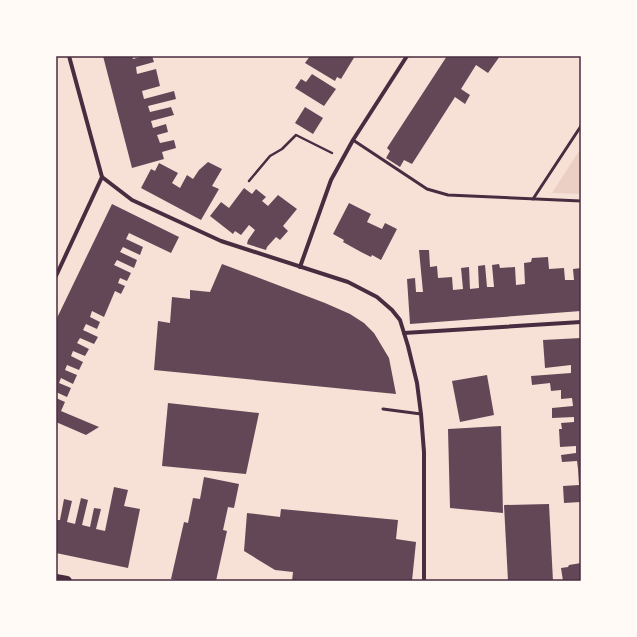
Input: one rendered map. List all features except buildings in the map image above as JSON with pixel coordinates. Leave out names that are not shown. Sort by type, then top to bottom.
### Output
[{"type":"main road","points":[[56,579],[67,581]]},
{"type":"street","points":[[69,56],[102,177],[132,200],[221,242],[348,282],[377,297],[392,310],[400,320],[417,383],[421,414],[424,452],[424,581]]},
{"type":"street","points":[[300,267],[331,180],[342,158],[407,56]]},
{"type":"street","points":[[56,276],[102,177]]},
{"type":"street","points":[[404,333],[581,322]]},
{"type":"lane","points":[[533,199],[581,126]]},
{"type":"lane","points":[[353,140],[427,189],[448,196],[581,201]]},
{"type":"lane","points":[[383,409],[421,414]]},
{"type":"path","points":[[249,181],[270,156],[282,149],[296,135],[342,158]]},
{"type":"shaded area","points":[[581,148],[581,194],[552,193]]}]
